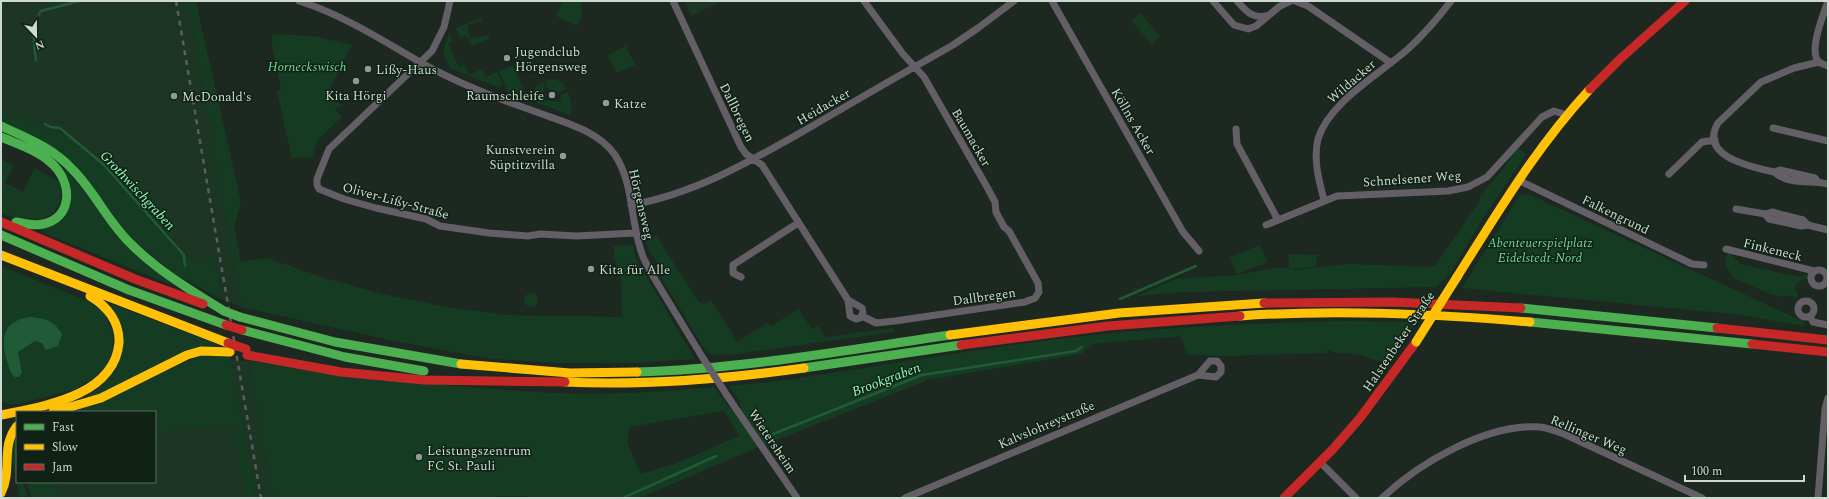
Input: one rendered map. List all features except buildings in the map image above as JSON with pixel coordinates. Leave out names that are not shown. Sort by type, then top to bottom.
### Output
[{"type":"main road","points":[[1516,183],[1567,115],[1612,66],[1685,1]]},
{"type":"main road","points":[[1,126],[35,142],[62,159],[84,183],[129,241],[149,261],[224,311]]},
{"type":"main road","points":[[1,137],[47,160],[62,176],[67,186],[68,196],[63,211],[58,217],[47,225],[25,225],[1,218]]},
{"type":"main road","name":"Halstenbeker Straße","points":[[1284,498],[1320,462],[1360,418],[1416,342],[1516,183]]},
{"type":"main road","points":[[1,222],[135,280],[240,317],[346,345],[402,356],[501,368],[562,372],[642,372],[719,366],[803,356],[1100,314],[1184,307],[1292,302],[1373,302],[1518,308],[1828,340]]},
{"type":"main road","points":[[1,235],[129,290],[242,330],[345,357],[408,369],[499,380]]},
{"type":"main road","points":[[1,255],[229,348],[302,365],[342,372],[424,380],[499,380],[605,384],[705,379],[761,374],[1087,328],[1179,319],[1300,313],[1378,313],[1517,320],[1828,352]]},
{"type":"main road","points":[[1,407],[19,411],[71,396],[94,386],[112,368],[119,350],[119,332],[112,315],[97,300],[70,283]]},
{"type":"main road","points":[[56,411],[101,398],[188,355],[201,351],[229,348]]},
{"type":"main road","points":[[1,415],[16,412]]},
{"type":"main road","points":[[6,425],[16,422]]},
{"type":"main road","points":[[1,493],[7,474],[5,444],[8,437],[16,427]]},
{"type":"street","name":"Hörgensweg","points":[[299,1],[347,20],[421,63],[494,96],[575,126],[598,138],[610,150],[620,165],[631,205],[635,233],[645,261],[728,397]]},
{"type":"street","points":[[421,63],[436,45],[437,38],[444,27],[450,1]]},
{"type":"street","name":"Dallbregen","points":[[672,1],[741,147],[746,154],[762,165],[848,300],[850,316],[856,319],[862,316]]},
{"type":"street","name":"Baumacker","points":[[864,1],[903,54],[924,77],[987,187],[995,202],[996,212],[1004,227],[1009,231],[1038,283],[1038,295]]},
{"type":"street","name":"Heidacker","points":[[631,205],[648,202],[730,172],[915,67],[973,32],[1014,1]]},
{"type":"street","name":"Köllns Acker","points":[[1052,1],[1183,232],[1199,251]]},
{"type":"street","points":[[1212,1],[1234,25],[1243,29],[1256,26],[1284,3],[1291,1]]},
{"type":"street","points":[[1237,1],[1252,16],[1260,17],[1269,15]]},
{"type":"street","points":[[1296,1],[1308,6],[1391,63]]},
{"type":"street","name":"Wildacker","points":[[1324,200],[1316,156],[1318,139],[1323,128],[1337,109],[1424,33],[1451,1]]},
{"type":"street","points":[[1828,3],[1819,28],[1816,49],[1816,58],[1819,62],[1828,66]]},
{"type":"street","points":[[1819,62],[1794,68],[1761,82],[1718,123],[1714,132],[1715,140],[1724,156],[1747,165],[1774,172],[1780,170],[1794,173],[1815,178],[1818,182],[1828,184]]},
{"type":"street","name":"Oliver-Lißy-Straße","points":[[421,63],[329,149],[316,182],[321,190],[376,208],[426,219],[440,226],[489,233],[528,236],[540,234],[577,236],[635,233]]},
{"type":"street","name":"Schnelsener Weg","points":[[1324,200],[1337,196],[1448,191],[1468,187],[1486,177],[1542,117],[1554,111],[1567,115]]},
{"type":"street","points":[[1236,128],[1237,144],[1278,220]]},
{"type":"street","points":[[1773,128],[1828,141]]},
{"type":"street","points":[[1669,174],[1702,142],[1715,140]]},
{"type":"street","name":"Falkengrund","points":[[1516,183],[1692,264],[1704,265]]},
{"type":"street","points":[[1266,225],[1324,200]]},
{"type":"street","points":[[1736,209],[1765,214],[1772,212],[1803,220],[1808,225],[1828,230]]},
{"type":"street","points":[[741,277],[733,273],[733,265],[798,223]]},
{"type":"street","name":"Finkeneck","points":[[1726,250],[1814,271],[1820,269],[1827,271],[1827,279],[1825,284],[1818,286],[1813,284],[1811,280],[1814,271]]},
{"type":"street","name":"Dallbregen","points":[[862,316],[876,323],[895,321],[1026,302],[1038,295]]},
{"type":"street","name":"Dallbregen","points":[[848,300],[861,307],[863,313],[862,316]]},
{"type":"street","points":[[1810,316],[1813,322],[1828,325]]},
{"type":"street","name":"Kalvslohreystraße","points":[[905,498],[1198,375]]},
{"type":"street","name":"Wietersheim","points":[[728,397],[798,498]]},
{"type":"street","points":[[1818,498],[1824,422],[1828,398]]},
{"type":"street","name":"Rellinger Weg","points":[[1382,498],[1411,474],[1451,450],[1490,435],[1528,427],[1546,428],[1564,434],[1702,498]]},
{"type":"street","points":[[1320,462],[1356,498]]},
{"type":"shaded area","points":[[1,1],[188,1],[241,307],[221,299],[214,255],[202,263],[185,254],[145,208],[96,157],[73,138],[1,111]]},
{"type":"shaded area","points":[[684,1],[723,1],[691,16]]},
{"type":"shaded area","points":[[30,317],[49,321],[56,326],[62,334],[58,346],[46,350],[42,343],[35,341],[18,352],[22,372],[19,377],[15,377],[11,372],[7,361],[4,338],[9,327],[14,322]]},
{"type":"shaded area","points":[[230,359],[248,361],[273,498],[256,498]]},
{"type":"shaded area","points":[[234,426],[246,498],[58,498],[55,483],[156,483],[156,435],[182,429]]},
{"type":"green space","points":[[188,1],[196,2],[241,202],[234,227],[241,262],[267,258],[325,278],[382,294],[447,307],[506,315],[622,317],[621,280],[614,257],[614,246],[633,245],[636,259],[695,359],[632,363],[562,363],[491,359],[399,342],[241,307]]},
{"type":"green space","points":[[563,1],[581,1],[582,15],[577,26],[556,16]]},
{"type":"green space","points":[[1140,13],[1160,36],[1152,44],[1131,21]]},
{"type":"green space","points":[[481,18],[482,21],[467,25],[470,39],[488,35],[490,38],[472,46],[466,35],[460,38],[456,28]]},
{"type":"green space","points":[[449,32],[453,41],[448,43],[459,67],[464,64],[469,75],[482,69],[486,77],[497,72],[502,83],[500,88],[450,68],[443,52]]},
{"type":"green space","name":"Horneckswisch","points":[[272,34],[314,36],[352,45],[326,96],[342,105],[334,109],[342,117],[317,141],[312,158],[303,157],[292,159],[277,91],[281,89],[272,46]]},
{"type":"green space","points":[[626,46],[635,65],[617,73],[608,55]]},
{"type":"green space","points":[[513,65],[523,88],[521,96],[506,91],[506,85],[499,71]]},
{"type":"green space","points":[[552,79],[562,82],[566,89],[558,93],[554,90],[549,90],[545,81]]},
{"type":"green space","points":[[543,82],[545,88],[541,95],[546,101],[559,102],[562,100],[560,95],[568,92],[572,106],[570,115],[528,99],[537,86]]},
{"type":"green space","points":[[1,111],[73,138],[96,157],[145,208],[184,254],[202,263],[214,255],[221,299],[175,274],[126,234],[103,200],[1,120]]},
{"type":"green space","points":[[1518,148],[1526,155],[1485,215],[1450,274],[1436,287],[1184,292],[1136,296],[1176,279],[1237,275],[1280,267],[1297,270],[1350,264],[1434,267],[1480,201],[1480,195],[1497,177]]},
{"type":"green space","points":[[1,159],[14,166],[5,183],[23,192],[35,168],[60,182],[61,196],[58,206],[52,213],[44,218],[35,220],[12,217],[1,213]]},
{"type":"green space","points":[[59,163],[172,285],[39,231],[66,212]]},
{"type":"green space","name":"Abenteuerspielplatz Eidelstedt-Nord","points":[[1528,194],[1804,322],[1804,326],[1733,314],[1462,288],[1519,196]]},
{"type":"green space","points":[[656,236],[699,302],[705,304],[711,300],[737,341],[767,323],[771,326],[798,309],[812,329],[818,326],[826,337],[893,328],[894,332],[730,355],[711,354],[703,347],[661,277],[666,275],[649,250],[646,242]]},
{"type":"green space","points":[[1260,245],[1267,262],[1237,274],[1230,257]]},
{"type":"green space","points":[[1728,251],[1740,264],[1799,277],[1810,274],[1809,280],[1806,278],[1798,282],[1795,287],[1798,295],[1797,298],[1789,295],[1783,297],[1770,294],[1733,278],[1725,263]]},
{"type":"green space","points":[[1289,254],[1317,255],[1316,267],[1297,269],[1289,268]]},
{"type":"green space","points":[[1,266],[90,302],[105,314],[116,341],[105,371],[76,389],[19,404],[1,402]],"holes":[[[62,334],[42,343],[35,341],[18,352],[22,372],[11,374],[3,343]]]},
{"type":"green space","points":[[528,293],[534,293],[538,297],[538,303],[534,307],[528,307],[524,303],[524,297]]},
{"type":"green space","points":[[111,304],[219,345],[87,399],[86,395],[115,372]]},
{"type":"green space","points":[[1342,321],[1416,322],[1389,364],[1356,354],[1332,352],[1331,349],[1324,353],[1222,356],[1188,355],[1180,336],[1091,344],[1081,354],[928,380],[756,448],[640,498],[526,498],[525,496],[499,496],[489,498],[273,498],[248,361],[402,380],[518,391],[577,394],[655,392],[714,387],[730,408],[737,413],[741,411],[740,402],[729,386],[799,379],[976,350],[1083,336],[1245,324]],"holes":[[[724,411],[739,436],[677,463],[641,474],[627,443],[630,427]]]},
{"type":"green space","points":[[200,356],[230,356],[256,498],[246,498],[234,426],[182,429],[156,435],[156,411],[69,411]]},
{"type":"green space","points":[[16,434],[16,478],[11,453]]},
{"type":"green space","points":[[17,483],[23,483],[28,498],[20,498]]},
{"type":"green space","points":[[27,483],[55,483],[58,498],[31,498]]},
{"type":"waterway","name":"Grothwischgraben","points":[[36,60],[34,29],[35,23],[41,11],[80,1]]},
{"type":"waterway","name":"Grothwischgraben","points":[[45,124],[50,127],[60,128],[104,165],[184,255],[185,266]]},
{"type":"waterway","name":"Brookgraben","points":[[1120,299],[1196,266]]},
{"type":"waterway","name":"Brookgraben","points":[[773,434],[922,375],[1076,351],[1082,347]]},
{"type":"waterway","name":"Brookgraben","points":[[623,498],[716,456]]},
{"type":"railway","points":[[176,1],[261,498]]},
{"type":"traffic: fast","points":[[1,126],[39,144],[65,162],[81,179],[115,226],[141,254],[176,280],[224,311]]},
{"type":"traffic: fast","points":[[1,137],[31,150],[51,163],[62,177],[67,193],[64,209],[59,216],[52,221],[40,225],[16,222]]},
{"type":"traffic: fast","points":[[1,235],[129,290],[226,325]]},
{"type":"traffic: fast","points":[[1521,308],[1717,328]]},
{"type":"traffic: fast","points":[[224,311],[240,317]]},
{"type":"traffic: fast","points":[[240,317],[335,342],[461,364]]},
{"type":"traffic: fast","points":[[1530,322],[1752,344]]},
{"type":"traffic: fast","points":[[242,330],[345,357],[424,371]]},
{"type":"traffic: fast","points":[[637,372],[755,363],[950,335]]},
{"type":"traffic: fast","points":[[804,368],[961,345]]},
{"type":"traffic: slow","points":[[1457,277],[1535,156],[1590,89]]},
{"type":"traffic: slow","points":[[1,255],[228,343]]},
{"type":"traffic: slow","points":[[1416,342],[1457,277]]},
{"type":"traffic: slow","points":[[19,411],[74,396],[91,387],[104,375],[114,361],[119,343],[119,335],[115,322],[107,310],[90,296]]},
{"type":"traffic: slow","points":[[950,335],[1119,313],[1264,303]]},
{"type":"traffic: slow","points":[[1240,316],[1312,313],[1385,313],[1530,322]]},
{"type":"traffic: slow","points":[[56,411],[101,398],[187,355],[201,351],[230,352]]},
{"type":"traffic: slow","points":[[461,364],[570,373],[637,372]]},
{"type":"traffic: slow","points":[[565,382],[625,383],[685,381],[804,368]]},
{"type":"traffic: slow","points":[[1,415],[16,412]]},
{"type":"traffic: slow","points":[[1,493],[6,475],[9,442],[16,428]]},
{"type":"traffic: jam","points":[[1590,89],[1620,59],[1685,1]]},
{"type":"traffic: jam","points":[[1,222],[135,279],[203,304]]},
{"type":"traffic: jam","points":[[1264,303],[1392,302],[1521,308]]},
{"type":"traffic: jam","points":[[961,345],[1108,326],[1240,316]]},
{"type":"traffic: jam","points":[[226,325],[242,330]]},
{"type":"traffic: jam","points":[[1717,328],[1828,340]]},
{"type":"traffic: jam","points":[[1284,498],[1333,449],[1360,418],[1416,342]]},
{"type":"traffic: jam","points":[[228,343],[246,349]]},
{"type":"traffic: jam","points":[[1752,344],[1828,352]]},
{"type":"traffic: jam","points":[[247,355],[341,372],[424,380],[565,382]]},
{"type":"place","name":"Jugendclub Hörgensweg","points":[[507,58]]},
{"type":"place","name":"Lißy-Haus","points":[[368,69]]},
{"type":"place","name":"Kita Hörgi","points":[[356,81]]},
{"type":"place","name":"Raumschleife","points":[[552,95]]},
{"type":"place","name":"McDonald's","points":[[174,96]]},
{"type":"place","name":"Katze","points":[[606,103]]},
{"type":"place","name":"Kunstverein Süptitzvilla","points":[[563,156]]},
{"type":"place","name":"Kita für Alle","points":[[591,269]]},
{"type":"place","name":"Leistungszentrum FC St. Pauli","points":[[419,457]]}]
